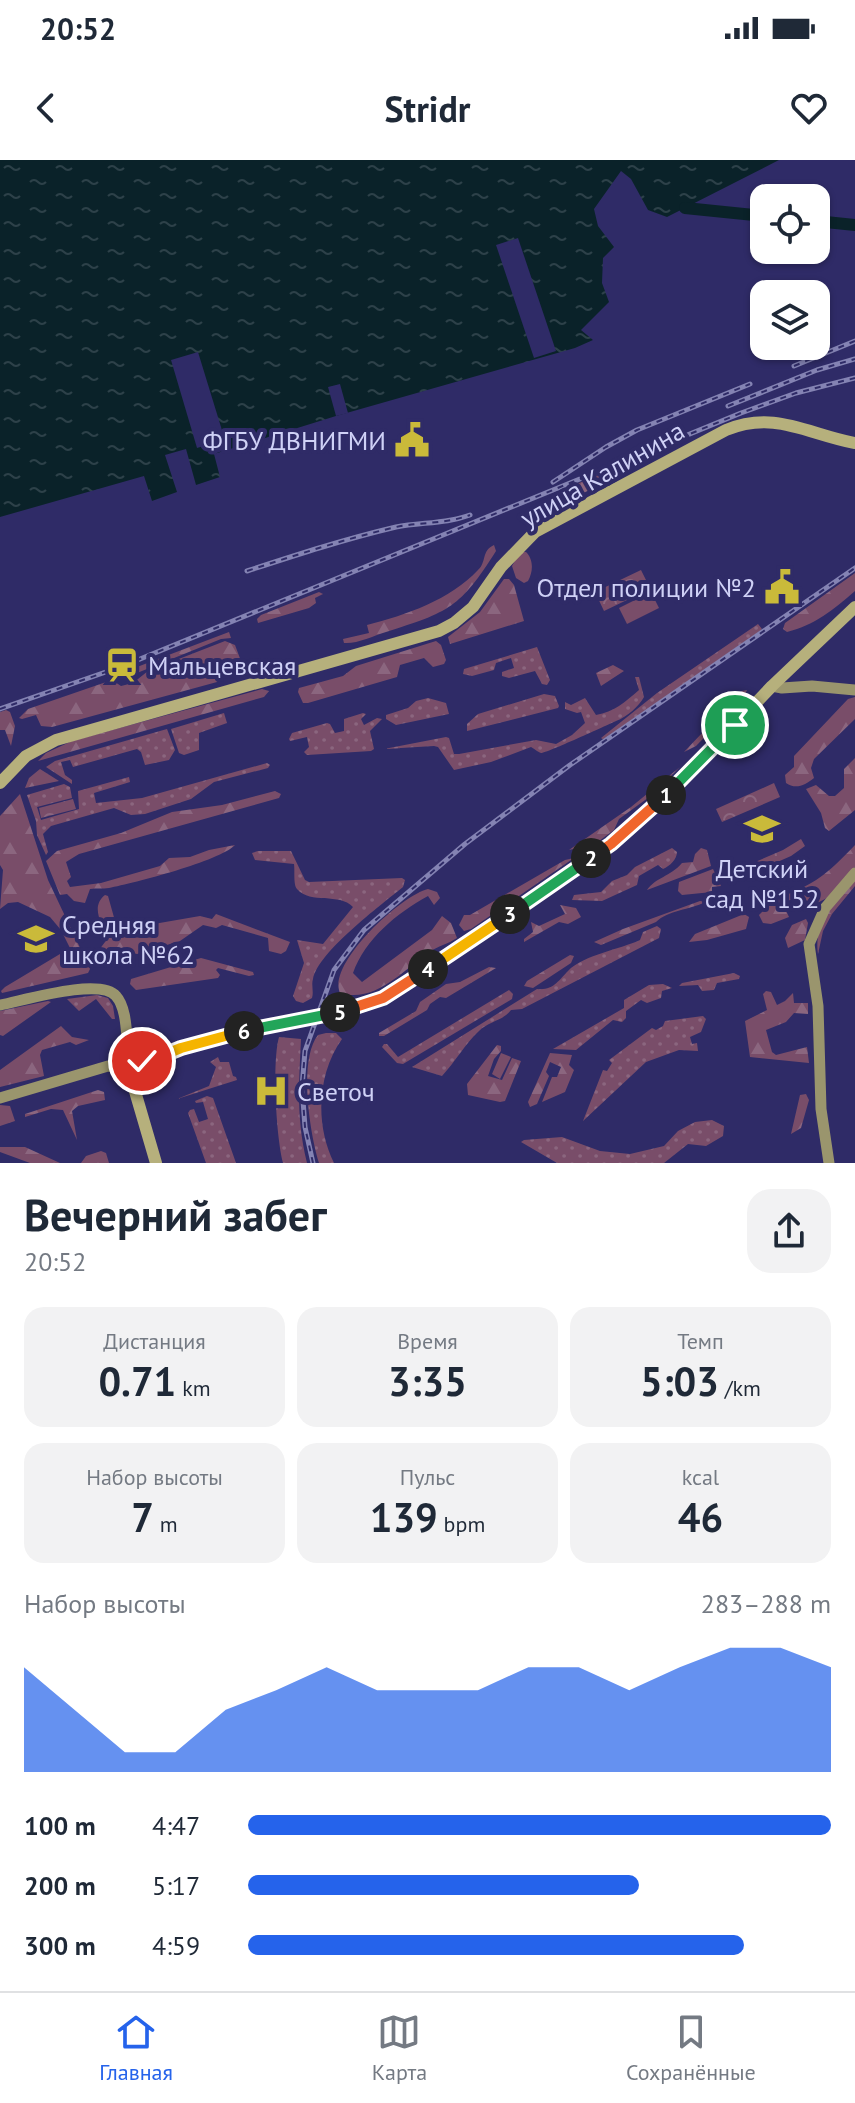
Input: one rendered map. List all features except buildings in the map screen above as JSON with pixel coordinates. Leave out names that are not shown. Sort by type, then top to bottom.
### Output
[{"type":"main road","name":"улица Калинина","points":[[0,783],[26,756],[56,740],[439,631],[473,607],[504,563],[535,532],[726,430],[751,421],[774,421],[855,443]]},
{"type":"main road","points":[[144,1063],[193,1045],[346,1011],[399,989],[611,844],[695,769],[772,686],[855,607]]},
{"type":"main road","points":[[795,664],[807,686]]},
{"type":"main road","points":[[772,686],[855,690]]},
{"type":"main road","points":[[829,1163],[821,1109],[816,986],[809,944],[825,908],[855,873]]},
{"type":"main road","points":[[0,1005],[69,991],[106,989],[120,1003],[129,1057]]},
{"type":"main road","points":[[132,1081],[124,1078],[120,1069],[123,1060],[136,1057],[144,1063]]},
{"type":"main road","points":[[132,1081],[144,1074],[144,1063]]},
{"type":"main road","points":[[0,1098],[108,1066],[120,1069]]},
{"type":"main road","points":[[132,1081],[156,1163]]},
{"type":"green space","points":[[659,449],[663,452],[570,500],[565,501],[561,495],[565,489]]},
{"type":"green space","points":[[494,545],[496,551],[472,585],[439,613],[360,641],[344,643],[343,639],[369,633],[367,625],[412,611],[454,590],[478,570],[487,550]]},
{"type":"green space","points":[[520,552],[526,552],[531,562],[530,577],[524,583],[516,578],[512,566]]},
{"type":"green space","points":[[641,570],[646,580],[625,590],[629,599],[604,611],[595,592]]},
{"type":"green space","points":[[855,573],[855,591],[839,604],[806,625],[787,632],[783,629],[785,623]]},
{"type":"green space","points":[[504,579],[509,579],[514,585],[524,621],[450,644],[448,637],[480,612]]},
{"type":"green space","points":[[319,592],[323,594],[315,598],[316,603],[309,608],[258,623],[261,615]]},
{"type":"green space","points":[[651,592],[659,608],[627,624],[619,608]]},
{"type":"green space","points":[[758,624],[762,629],[760,631],[604,740],[601,738],[657,693]]},
{"type":"green space","points":[[229,632],[231,638],[221,639],[137,673],[137,667]]},
{"type":"green space","points":[[225,641],[235,645],[245,672],[243,675],[233,677],[236,673],[231,659],[218,664],[222,675],[217,682],[52,727],[41,726],[36,715],[19,718],[28,709],[112,680],[121,686],[133,683],[148,671]]},
{"type":"green space","points":[[436,641],[441,645],[446,660],[444,664],[433,667],[424,658],[400,665],[397,677],[308,703],[303,703],[298,692],[299,688],[343,676],[356,666]]},
{"type":"green space","points":[[537,647],[550,680],[547,685],[542,684],[535,671],[509,678],[502,676],[502,672],[514,668],[511,658],[496,663],[494,670],[472,676],[463,674],[464,669]]},
{"type":"green space","points":[[613,665],[624,671],[601,686],[596,673]]},
{"type":"green space","points":[[635,677],[639,677],[644,697],[632,711],[546,752],[541,753],[531,747],[491,762],[454,770],[438,747],[384,749],[446,737],[454,754],[536,740],[556,744],[585,723],[581,712],[565,709],[565,702],[571,705],[585,698],[596,715],[608,712],[639,690]]},
{"type":"green space","points":[[262,689],[269,691],[264,697],[38,761],[46,753],[72,741]]},
{"type":"green space","points":[[747,690],[744,697],[696,746],[684,752],[742,691]]},
{"type":"green space","points":[[544,694],[555,696],[558,708],[467,731],[467,724],[478,714]]},
{"type":"green space","points":[[855,697],[855,719],[814,759],[811,768],[814,778],[800,786],[786,783],[785,775],[794,767],[794,756],[848,699]]},
{"type":"green space","points":[[428,698],[446,703],[449,714],[396,725],[386,719],[386,715]]},
{"type":"green space","points":[[0,712],[10,712],[15,726],[11,746],[5,730],[0,730]]},
{"type":"green space","points":[[224,713],[227,723],[199,733],[199,750],[184,755],[179,753],[171,729]]},
{"type":"green space","points":[[366,714],[361,719],[364,725],[377,718],[382,719],[370,731],[374,749],[371,751],[307,755],[304,752],[309,747],[307,737],[289,739],[292,733],[327,723],[335,733],[344,731],[344,719]]},
{"type":"green space","points":[[167,729],[175,750],[169,760],[145,765],[137,749],[73,767],[70,760],[61,762],[72,784],[46,767],[55,761]]},
{"type":"green space","points":[[855,758],[855,810],[829,831],[806,789],[816,785],[829,796],[835,796],[844,788],[844,769]]},
{"type":"green space","points":[[267,763],[270,765],[268,768],[214,782],[191,799],[145,814],[131,815],[114,808],[51,826],[43,834],[48,852],[46,855],[37,835],[36,821],[27,795],[64,784],[70,787],[72,798],[37,807],[41,820],[79,809],[78,791],[129,777],[130,782],[94,793],[96,803],[142,798]]},
{"type":"green space","points":[[680,767],[652,795],[619,819],[614,830],[595,844],[569,850],[631,807]]},
{"type":"green space","points":[[40,769],[59,781],[25,788],[29,778]]},
{"type":"green space","points":[[774,783],[780,797],[722,822],[716,809]]},
{"type":"green space","points":[[275,791],[281,794],[279,798],[79,854],[66,862],[71,877],[67,881],[70,887],[101,883],[160,866],[169,858],[190,857],[235,845],[212,858],[176,871],[109,888],[90,889],[85,903],[74,901],[67,894],[60,895],[46,861],[57,851],[121,833],[172,812],[222,805]]},
{"type":"green space","points":[[20,794],[48,880],[90,969],[88,973],[2,993],[5,987],[70,948],[50,917],[18,902],[8,903],[0,909],[3,870],[0,865],[0,816]]},
{"type":"green space","points":[[73,799],[76,809],[41,818],[39,808]]},
{"type":"green space","points":[[801,839],[805,846],[791,856],[743,877],[739,869]]},
{"type":"green space","points":[[855,845],[855,867],[829,897],[811,906],[803,896],[787,901],[786,895],[824,874]]},
{"type":"green space","points":[[672,848],[677,852],[673,862],[663,869],[658,865],[639,876],[637,885],[602,901],[572,900],[574,895],[601,892],[612,881]]},
{"type":"green space","points":[[701,848],[707,850],[711,866],[647,890],[682,863],[693,862]]},
{"type":"green space","points":[[291,851],[305,880],[309,882],[405,880],[403,887],[326,956],[313,979],[312,998],[303,1003],[293,996],[304,963],[297,940],[323,944],[353,907],[340,900],[303,894],[296,887],[294,864],[255,860],[252,853]]},
{"type":"green space","points":[[574,858],[471,929],[464,931],[459,925],[464,915],[470,915],[565,860]]},
{"type":"green space","points":[[713,869],[721,886],[712,887],[712,892],[682,895],[678,891],[679,882]]},
{"type":"green space","points":[[855,879],[855,886],[832,914],[823,931],[818,954],[822,922]]},
{"type":"green space","points":[[428,889],[437,892],[440,898],[434,905],[428,896],[394,919],[365,949],[353,973],[362,982],[432,930],[442,916],[451,923],[457,938],[429,952],[377,989],[365,994],[340,993],[339,980],[355,949],[384,917]]},
{"type":"green space","points":[[105,895],[108,896],[115,921],[129,926],[136,936],[142,935],[141,929],[148,925],[200,916],[212,919],[216,914],[290,942],[281,954],[269,951],[268,938],[222,925],[216,928],[203,925],[180,941],[137,954],[125,951],[114,964],[107,966],[99,950],[108,938],[98,910]]},
{"type":"green space","points":[[780,898],[789,917],[771,924],[763,923],[759,915],[763,911],[762,906]]},
{"type":"green space","points":[[700,901],[705,902],[667,915],[601,945],[594,942],[623,929]]},
{"type":"green space","points":[[560,905],[576,908],[581,917],[568,924],[559,922],[524,942],[533,932],[531,922],[539,926],[565,914]]},
{"type":"green space","points":[[744,914],[749,917],[746,929],[689,942],[695,934]]},
{"type":"green space","points":[[806,919],[805,940],[788,948],[785,938],[792,925]]},
{"type":"green space","points":[[657,926],[661,929],[659,938],[522,1009],[511,1010],[483,1028],[442,1076],[412,1067],[537,989],[551,987],[575,965],[640,940],[643,932]]},
{"type":"green space","points":[[570,955],[574,956],[571,963],[533,988],[524,986],[527,981]]},
{"type":"green space","points":[[201,958],[253,972],[254,975],[218,968],[218,978],[136,990],[130,984],[131,979]]},
{"type":"green space","points":[[489,967],[496,968],[446,998],[440,997],[427,1010],[379,1036],[379,1033],[416,1011],[420,1002],[446,984],[460,982]]},
{"type":"green space","points":[[734,973],[740,976],[739,979],[717,983],[714,990],[702,991],[698,985],[679,986],[682,983]]},
{"type":"green space","points":[[663,984],[672,988],[662,991],[661,998],[647,1003],[641,1000],[626,1011],[622,1022],[613,1020],[576,1050],[553,1049],[624,1008],[624,1000],[649,985]]},
{"type":"green space","points":[[509,990],[513,994],[512,999],[403,1064],[397,1063],[382,1047],[387,1044],[398,1057]]},
{"type":"green space","points":[[771,992],[777,1005],[793,993],[794,1003],[808,1003],[808,1014],[794,1013],[786,1022],[766,1030],[772,1052],[776,1055],[807,1047],[809,1063],[750,1057],[745,1021],[767,1010],[763,994]]},
{"type":"green space","points":[[97,995],[108,998],[115,1019],[96,999],[79,1011],[67,999]]},
{"type":"green space","points":[[51,1002],[3,1036],[0,1035],[0,1011]]},
{"type":"green space","points":[[703,1016],[706,1019],[701,1032],[690,1037],[692,1044],[697,1043],[698,1051],[679,1050],[646,1062],[583,1121],[603,1070],[607,1071],[612,1063],[609,1060],[652,1028],[656,1030],[663,1026],[665,1021]]},
{"type":"green space","points":[[61,1026],[72,1037],[89,1040],[42,1050],[44,1076],[0,1087],[0,1070]]},
{"type":"green space","points":[[336,1033],[342,1039],[323,1084],[324,1133],[334,1163],[319,1163],[308,1098],[308,1061],[312,1046],[318,1035]]},
{"type":"green space","points":[[279,1037],[301,1039],[300,1116],[307,1163],[283,1163],[276,1099]]},
{"type":"green space","points":[[497,1045],[501,1046],[501,1051],[494,1059],[488,1076],[502,1080],[512,1058],[521,1061],[505,1101],[468,1095],[467,1084]]},
{"type":"green space","points":[[501,1053],[511,1057],[500,1079],[492,1074]]},
{"type":"green space","points":[[550,1053],[572,1055],[569,1065],[574,1070],[565,1092],[542,1102],[552,1077],[557,1077],[561,1067],[550,1062],[546,1072],[549,1076],[537,1104],[530,1107],[528,1102]]},
{"type":"green space","points":[[218,1057],[220,1062],[229,1062],[237,1080],[177,1099],[209,1086],[216,1067],[210,1062]]},
{"type":"green space","points":[[98,1090],[104,1092],[105,1100],[78,1106],[72,1111],[77,1140],[63,1110],[51,1109],[25,1117],[25,1114]]},
{"type":"green space","points":[[806,1094],[809,1100],[801,1128],[791,1134],[800,1095]]},
{"type":"green space","points":[[207,1096],[213,1098],[236,1163],[206,1163],[188,1113],[194,1109],[199,1122],[208,1119],[203,1102],[195,1101]]},
{"type":"green space","points":[[0,1105],[10,1106],[15,1121],[0,1126]]},
{"type":"green space","points":[[712,1120],[724,1126],[723,1136],[706,1146],[688,1144],[664,1163],[557,1163],[521,1142],[562,1137],[600,1151],[630,1154],[664,1146],[678,1131],[695,1122]]},
{"type":"green space","points":[[0,1147],[25,1147],[60,1163],[30,1163],[0,1152]]},
{"type":"green space","points":[[101,1151],[106,1153],[109,1163],[81,1163],[86,1156]]},
{"type":"water","points":[[0,160],[779,160],[667,217],[648,210],[631,179],[621,171],[594,209],[598,226],[614,247],[603,258],[602,283],[609,302],[581,330],[593,340],[575,348],[214,454],[220,477],[196,485],[186,449],[165,455],[177,492],[152,501],[144,476],[0,517]]},
{"type":"pier","points":[[518,238],[556,351],[534,358],[496,245]]},
{"type":"pier","points":[[198,352],[225,440],[220,442],[223,451],[213,454],[210,444],[197,448],[171,360]]},
{"type":"pier","points":[[340,384],[348,413],[336,416],[328,387]]},
{"type":"waterway","points":[[685,208],[750,215]]},
{"type":"waterway","points":[[830,222],[855,225]]},
{"type":"railway","points":[[794,366],[855,341]]},
{"type":"railway","points":[[728,406],[817,370],[855,359]]},
{"type":"railway","points":[[0,709],[123,666],[741,413],[796,393],[855,378]]},
{"type":"railway","points":[[553,482],[637,430],[750,384]]},
{"type":"railway","points":[[247,571],[377,532],[470,515]]},
{"type":"railway","points":[[313,1163],[305,1127],[302,1087],[305,1051],[334,970],[364,930],[465,844],[570,765],[855,568]]},
{"type":"place","name":"ФГБУ ДВНИГМИ","points":[[412,440]]},
{"type":"place","name":"Отдел полиции №2","points":[[782,587]]},
{"type":"place","name":"Мальцевская","points":[[122,665]]},
{"type":"place","name":"Детский сад №152","points":[[762,829]]},
{"type":"place","name":"Средняя школа №62","points":[[36,939]]},
{"type":"place","name":"Светоч","points":[[271,1091]]},
{"type":"route","points":[[142,1061],[144,1063],[181,1048],[226,1036],[346,1011],[399,989],[611,844],[695,769],[735,725]]}]
